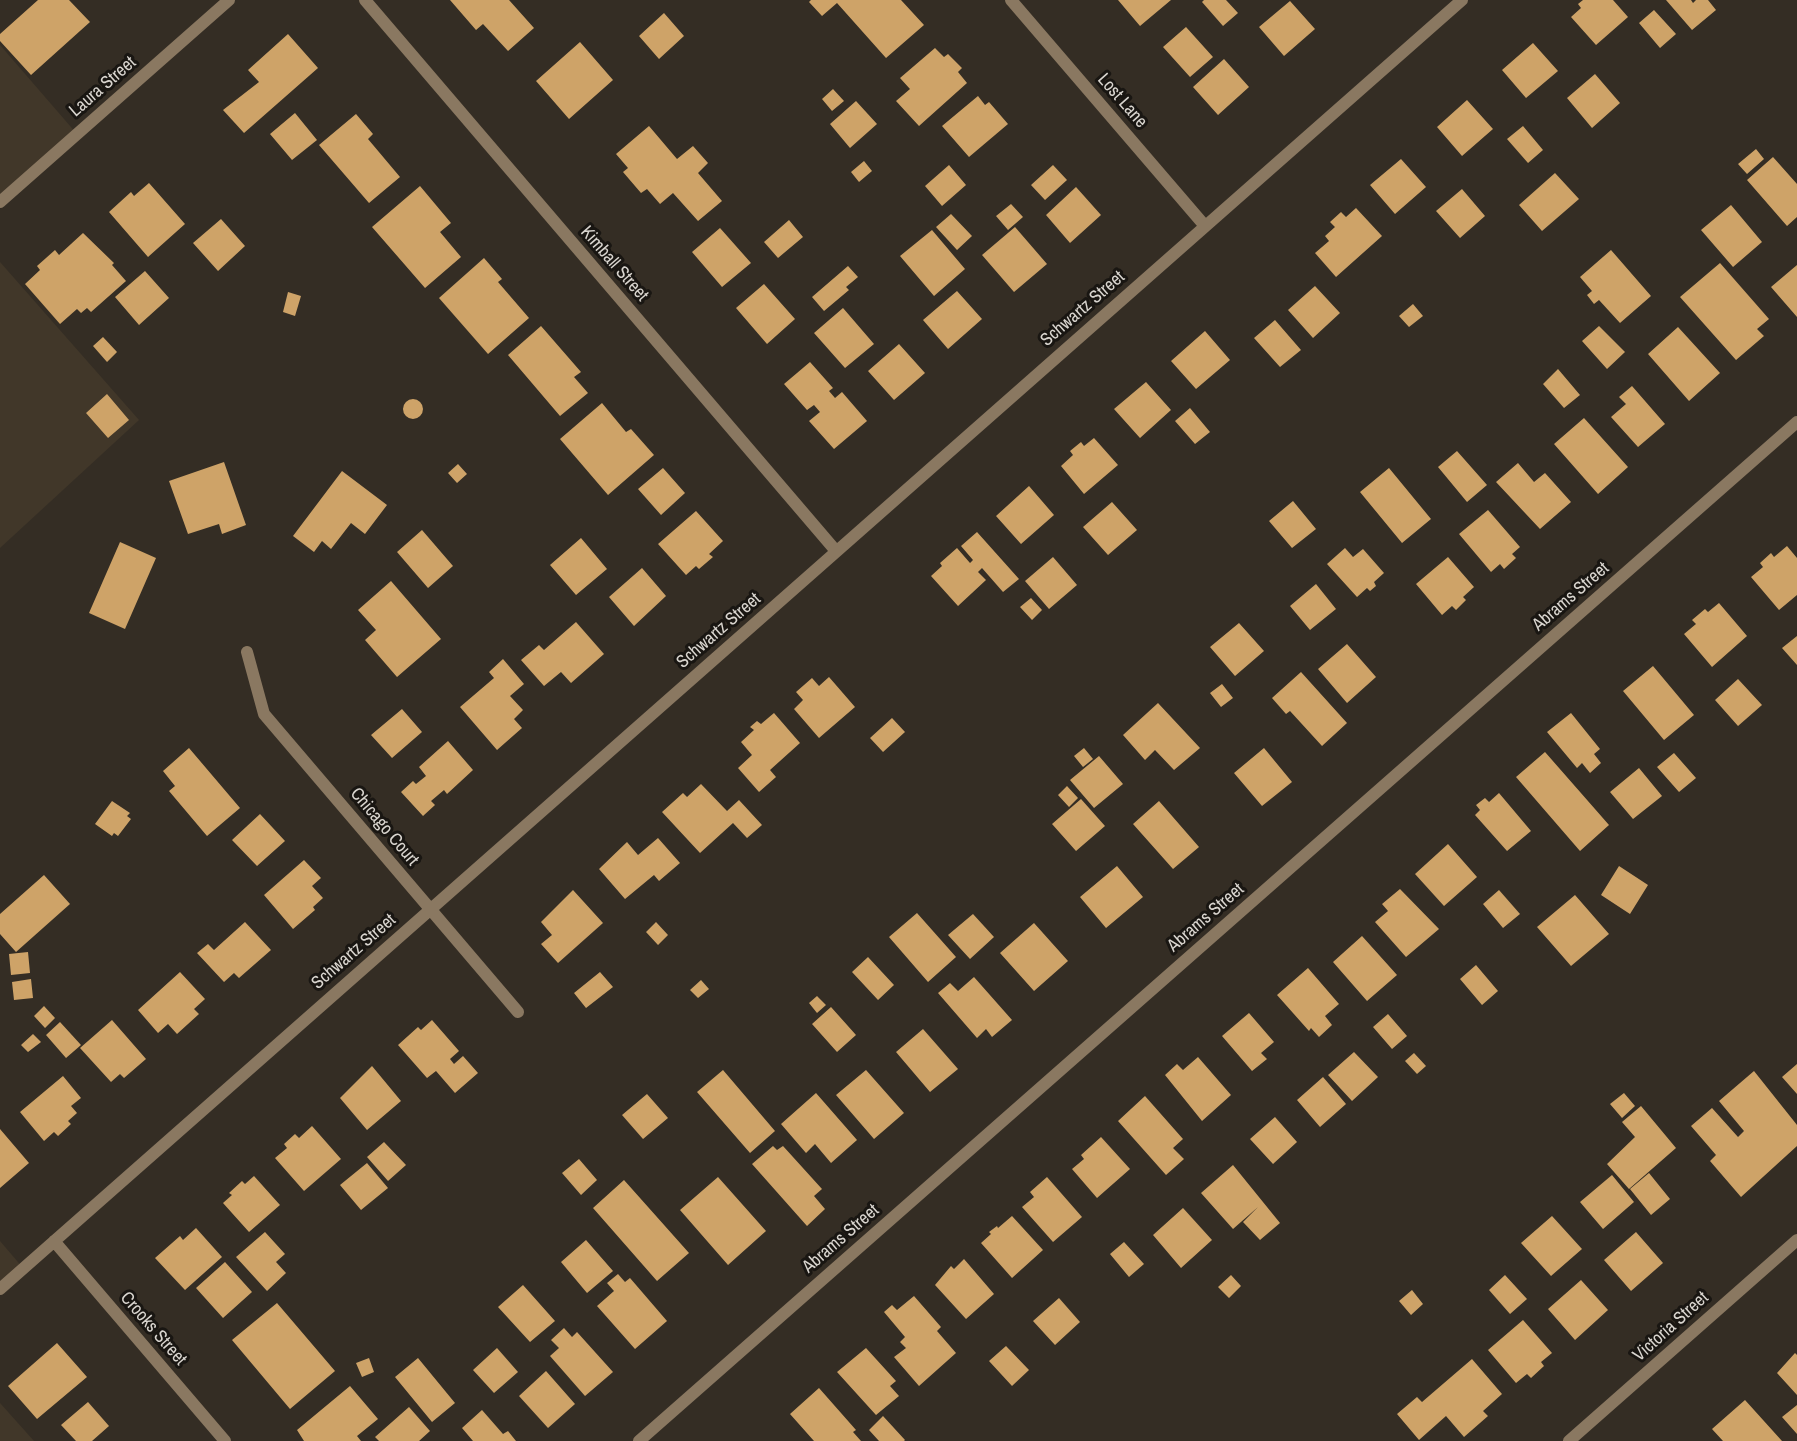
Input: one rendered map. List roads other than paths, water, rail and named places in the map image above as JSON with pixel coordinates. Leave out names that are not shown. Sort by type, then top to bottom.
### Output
[{"type":"street","name":"Laura Street","points":[[0,202],[229,0]]},
{"type":"street","name":"Kimball Street","points":[[365,0],[836,551]]},
{"type":"street","name":"Lost Lane","points":[[1011,0],[1205,226]]},
{"type":"street","name":"Schwartz Street","points":[[0,1289],[1462,0]]},
{"type":"street","name":"Abrams Street","points":[[639,1441],[1797,422]]},
{"type":"street","name":"Chicago Court","points":[[247,652],[264,714],[518,1012]]},
{"type":"street","name":"Victoria Street","points":[[1569,1441],[1797,1240]]},
{"type":"street","name":"Crooks Street","points":[[54,1241],[225,1441]]}]
